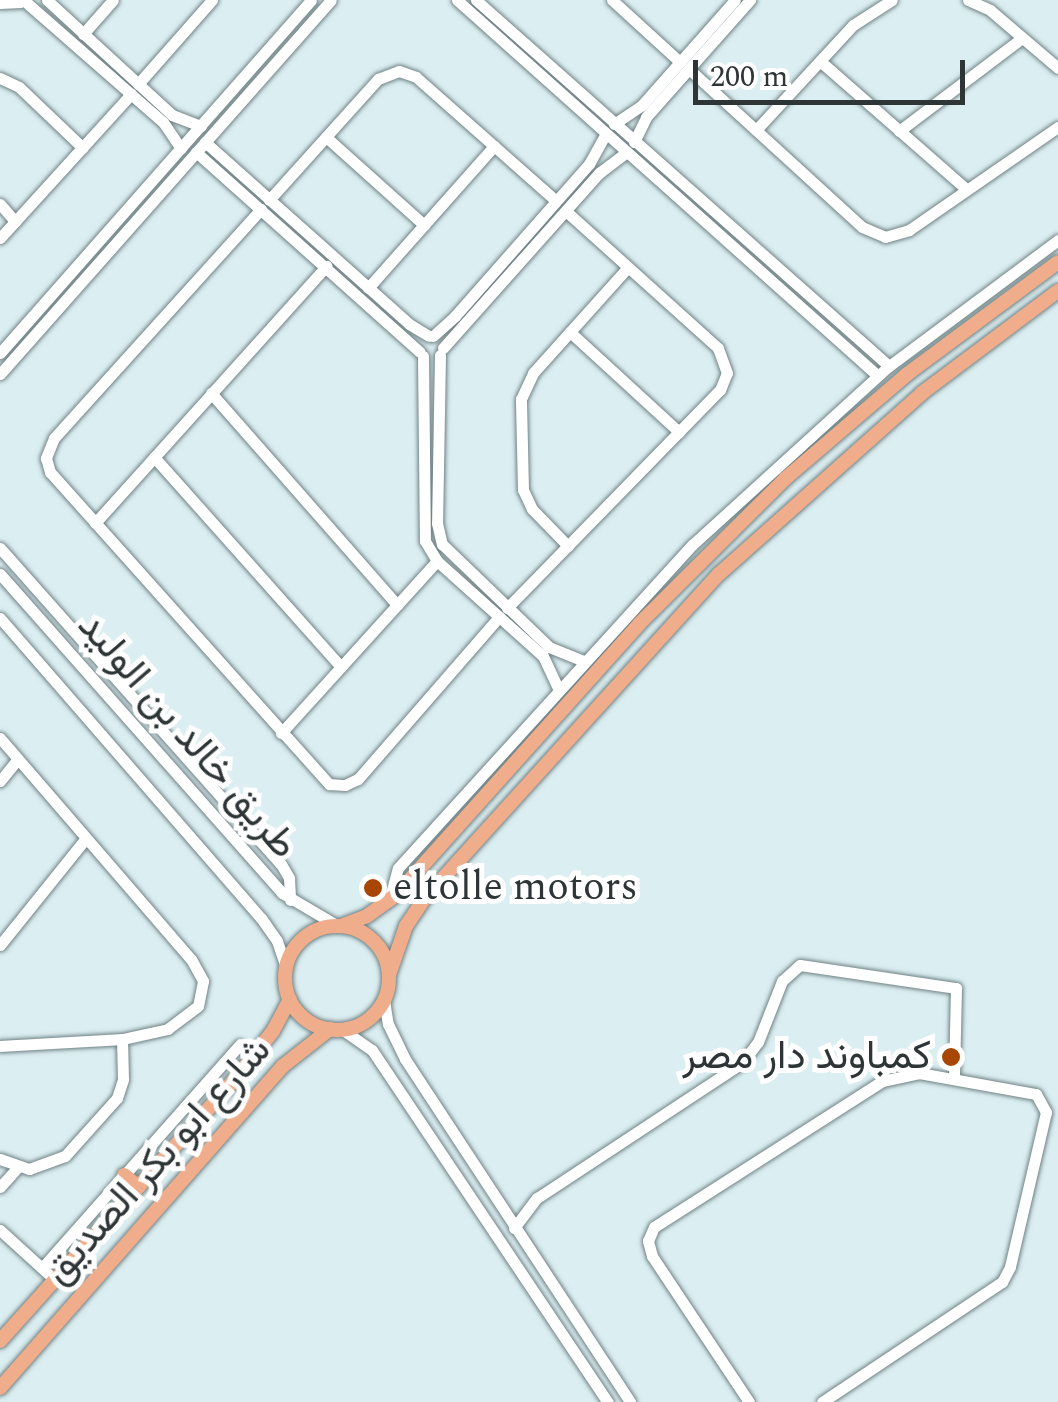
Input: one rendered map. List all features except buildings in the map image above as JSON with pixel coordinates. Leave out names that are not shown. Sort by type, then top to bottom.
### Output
[{"type":"main road","points":[[1053,294],[910,403],[801,498],[695,600],[418,908],[389,975],[384,1000],[371,1017],[336,1029],[306,1019],[290,999],[286,967],[291,954],[311,933],[340,926],[389,901],[702,559],[894,385],[1058,262]]},
{"type":"main road","points":[[1034,278],[1036,292],[1053,294]]},
{"type":"main road","points":[[1001,303],[1013,308],[1016,322]]},
{"type":"main road","points":[[340,926],[374,942],[389,975]]},
{"type":"main road","name":"شارع ابو بكر الصديق","points":[[0,1342],[235,1079],[268,1039],[290,999]]},
{"type":"main road","name":"شارع ابو بكر الصديق","points":[[0,1388],[283,1066],[336,1029]]},
{"type":"main road","points":[[221,1065],[235,1079]]},
{"type":"main road","points":[[180,1140],[194,1146],[201,1159]]},
{"type":"main road","points":[[119,1181],[133,1193]]},
{"type":"street","points":[[47,0],[135,89],[168,127],[181,149]]},
{"type":"street","points":[[82,34],[113,0]]},
{"type":"street","points":[[0,238],[212,0]]},
{"type":"street","points":[[0,352],[102,248],[200,147],[327,4],[312,0],[181,149],[102,248],[0,374]]},
{"type":"street","points":[[457,0],[889,366]]},
{"type":"street","points":[[476,0],[552,77]]},
{"type":"street","points":[[583,661],[550,647],[437,562],[423,533],[422,340],[431,336],[561,206],[631,147],[646,117],[736,0]]},
{"type":"street","points":[[265,204],[326,266],[432,359],[561,206],[610,129],[642,105],[750,0]]},
{"type":"street","points":[[756,130],[861,18],[892,0]]},
{"type":"street","points":[[968,0],[990,10],[1058,68]]},
{"type":"street","points":[[615,1],[877,236],[902,234],[1058,127]]},
{"type":"street","points":[[0,3],[26,2],[135,89],[177,118],[201,126]]},
{"type":"street","points":[[899,131],[1022,38]]},
{"type":"street","points":[[820,61],[966,189]]},
{"type":"street","points":[[399,71],[416,77],[494,146],[718,348],[726,364],[720,390],[503,612],[352,783],[337,786],[323,780],[50,472],[50,444],[378,80],[399,71]]},
{"type":"street","points":[[0,78],[19,87],[82,148]]},
{"type":"street","points":[[326,138],[424,225]]},
{"type":"street","points":[[368,288],[494,146]]},
{"type":"street","points":[[200,147],[431,336],[441,352],[436,375],[439,537],[450,556],[543,656],[558,688]]},
{"type":"street","points":[[631,147],[878,376]]},
{"type":"street","points":[[0,204],[15,222]]},
{"type":"street","points":[[389,901],[398,868],[692,545],[889,366],[1058,240]]},
{"type":"street","points":[[95,523],[326,266]]},
{"type":"street","points":[[568,546],[532,509],[522,490],[521,399],[533,373],[628,267]]},
{"type":"street","points":[[570,332],[679,432]]},
{"type":"street","points":[[211,393],[397,606]]},
{"type":"street","points":[[154,456],[341,667]]},
{"type":"street","points":[[0,548],[281,864],[289,878],[290,900]]},
{"type":"street","points":[[282,733],[437,562]]},
{"type":"street","name":"طريق خالد بن الوليد","points":[[0,574],[290,900],[340,926]]},
{"type":"street","name":"طريق خالد بن الوليد","points":[[0,618],[261,918],[277,941],[286,967]]},
{"type":"street","points":[[0,738],[191,959],[203,981],[203,994],[190,1016],[168,1029],[122,1039],[0,1046]]},
{"type":"street","points":[[0,781],[18,760]]},
{"type":"street","points":[[0,945],[86,838]]},
{"type":"street","points":[[514,1228],[537,1198],[742,1063],[758,1042],[782,981],[800,965],[956,988],[954,1078]]},
{"type":"street","points":[[384,1000],[388,1024],[405,1059],[630,1402]]},
{"type":"street","points":[[336,1029],[372,1050],[608,1402]]},
{"type":"street","points":[[0,1159],[16,1168],[54,1164],[112,1106],[123,1079],[122,1039]]},
{"type":"street","points":[[42,1268],[238,1045]]},
{"type":"street","points":[[386,1071],[405,1059]]},
{"type":"street","points":[[749,1402],[652,1256],[648,1241],[654,1226],[870,1087],[919,1073],[1032,1092],[1045,1106],[1009,1271],[992,1292],[822,1402]]},
{"type":"street","points":[[0,1187],[16,1168]]},
{"type":"street","points":[[0,1230],[55,1280]]},
{"type":"place","name":"eltolle motors","points":[[373,888]]},
{"type":"place","name":"كمباوند دار مصر","points":[[951,1057]]}]
